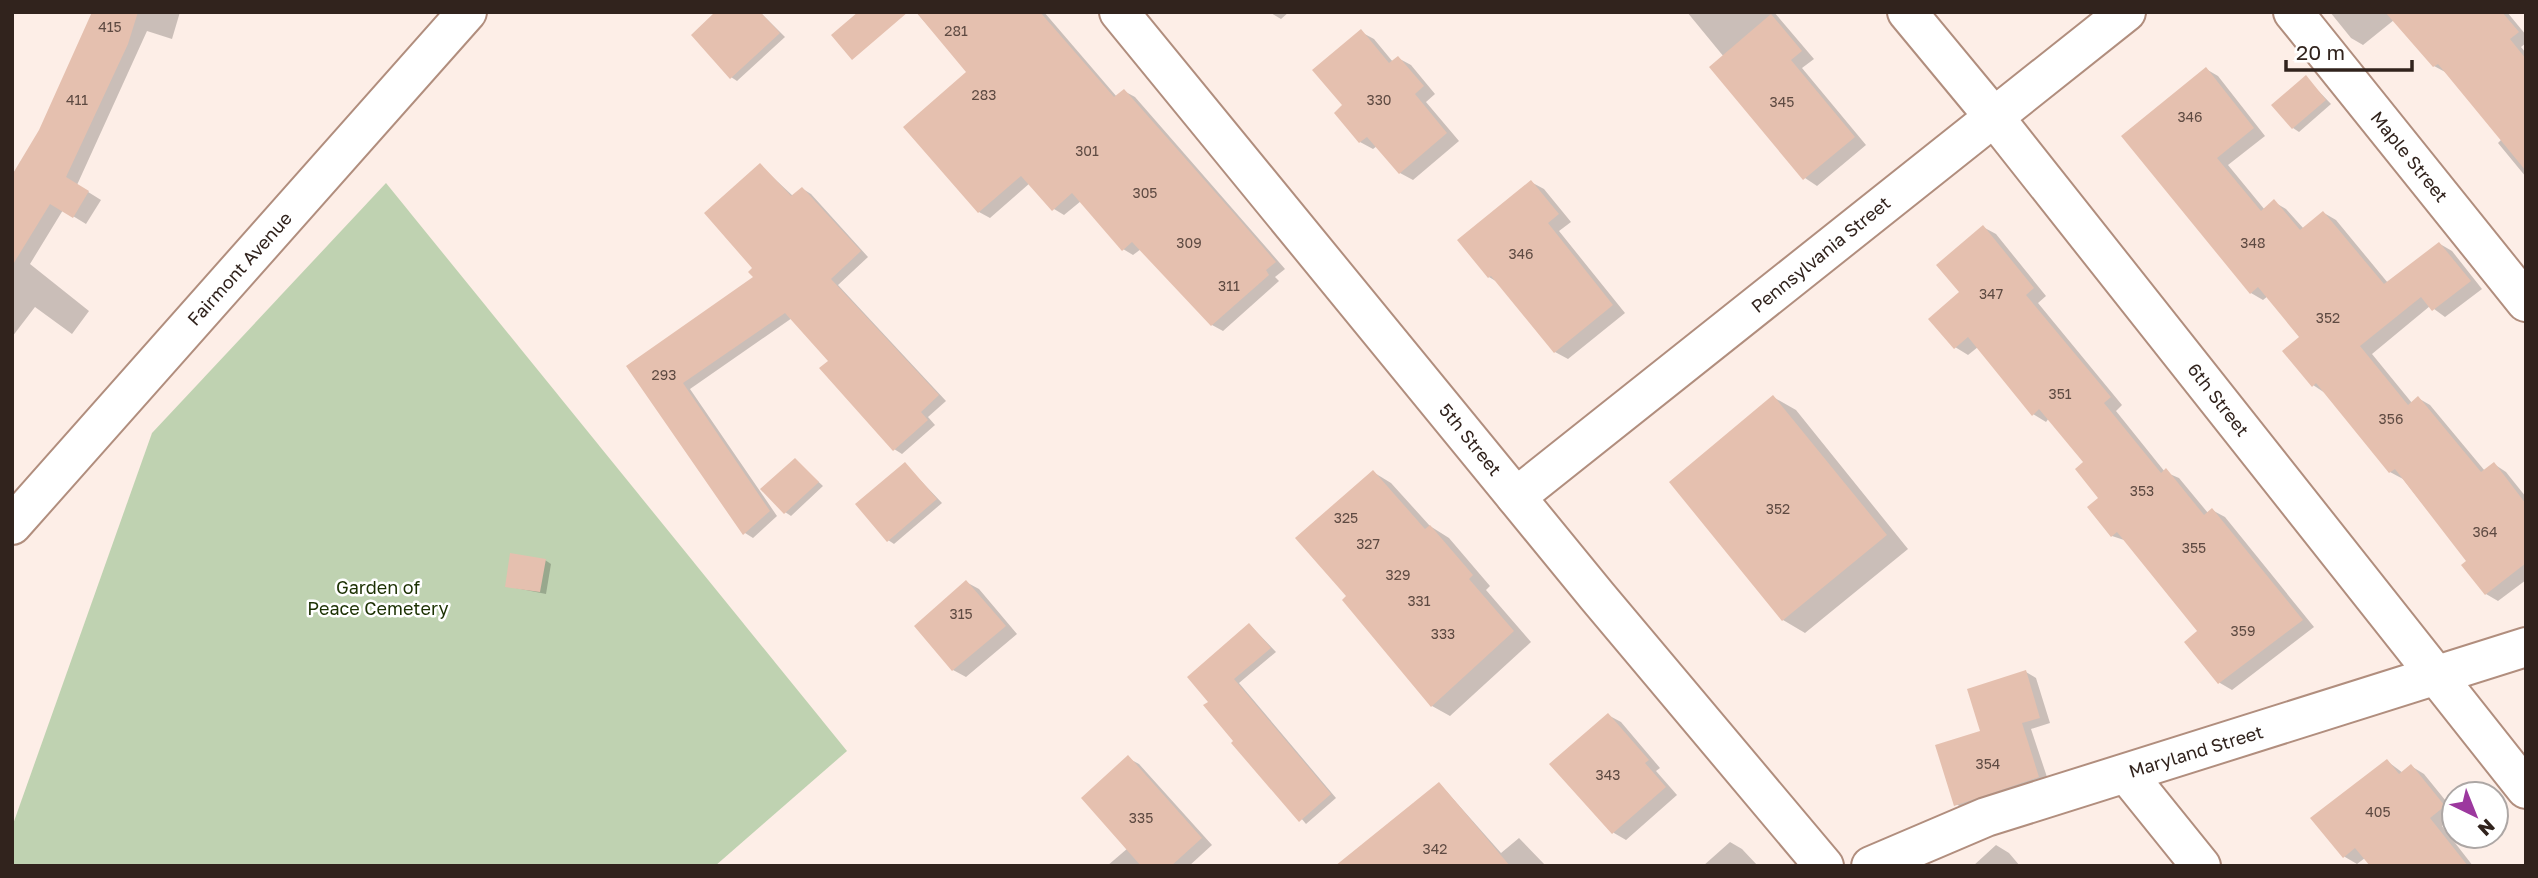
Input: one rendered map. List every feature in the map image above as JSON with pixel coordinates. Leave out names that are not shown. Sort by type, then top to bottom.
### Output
[{"type":"street","name":"Fairmont Avenue","points":[[18,507],[467,12]]},
{"type":"street","name":"5th Street","points":[[1119,12],[1516,497],[1824,866]]},
{"type":"street","name":"6th Street","points":[[1907,12],[1994,117],[2526,789]]},
{"type":"street","name":"Pennsylvania Street","points":[[1516,497],[2126,12]]},
{"type":"street","name":"Maple Street","points":[[2293,12],[2526,302]]},
{"type":"street","name":"Maryland Street","points":[[1871,866],[1986,817],[2526,647]]},
{"type":"street","points":[[2126,773],[2201,866]]},
{"type":"green space","name":"Garden of Peace Cemetery","points":[[386,183],[847,751],[715,866],[12,866],[12,827],[152,433]]},
{"type":"building","points":[[92,12],[138,12],[128,44],[66,177],[89,191],[73,218],[50,204],[12,266],[12,175],[39,130]]},
{"type":"building","points":[[715,12],[760,12],[780,33],[730,79],[691,35]]},
{"type":"building","points":[[858,12],[908,12],[852,60],[831,35]]},
{"type":"building","points":[[916,12],[1040,12],[1114,97],[1124,89],[1238,218],[1276,262],[1266,270],[1269,275],[1211,326],[1132,242],[1122,251],[1072,193],[1052,211],[1021,176],[978,213],[903,127],[966,72]]},
{"type":"building","points":[[2385,12],[2502,12],[2519,32],[2510,39],[2526,59],[2526,171],[2438,64],[2433,67]]},
{"type":"building","points":[[1771,14],[1802,51],[1791,60],[1855,137],[1803,180],[1709,67]]},
{"type":"building","points":[[1361,29],[1389,63],[1398,56],[1424,86],[1415,94],[1447,133],[1399,174],[1367,137],[1359,143],[1334,113],[1342,105],[1312,70]]},
{"type":"building","points":[[2206,67],[2254,128],[2217,158],[2261,211],[2274,199],[2300,230],[2323,211],[2384,284],[2439,242],[2471,281],[2432,311],[2421,297],[2360,346],[2408,405],[2418,396],[2481,472],[2494,462],[2526,504],[2526,563],[2485,595],[2461,565],[2466,561],[2395,469],[2389,473],[2316,383],[2312,387],[2282,351],[2299,337],[2258,287],[2250,294],[2121,136]]},
{"type":"building","points":[[2306,75],[2326,100],[2292,129],[2271,105]]},
{"type":"building","points":[[760,163],[791,196],[802,187],[861,251],[831,279],[939,395],[921,412],[928,420],[893,451],[819,368],[828,361],[785,313],[683,383],[770,511],[743,535],[626,366],[753,277],[748,272],[752,268],[704,213]]},
{"type":"building","points":[[1531,180],[1559,214],[1548,223],[1613,305],[1554,353],[1491,276],[1488,278],[1457,240]]},
{"type":"building","points":[[1983,225],[2034,288],[2026,295],[2111,397],[2104,403],[2161,473],[2166,468],[2204,515],[2212,508],[2303,620],[2218,684],[2184,642],[2197,631],[2117,532],[2111,537],[2087,507],[2098,498],[2075,469],[2083,462],[2039,409],[2032,416],[1968,337],[1954,349],[1928,319],[1959,292],[1936,265]]},
{"type":"building","points":[[1773,395],[1887,535],[1782,621],[1669,482]]},
{"type":"building","points":[[795,458],[819,482],[784,514],[760,489]]},
{"type":"building","points":[[905,462],[937,499],[887,542],[855,504]]},
{"type":"building","points":[[1373,470],[1425,529],[1430,525],[1473,575],[1469,579],[1514,631],[1431,707],[1342,600],[1346,596],[1295,538]]},
{"type":"building","points":[[510,553],[546,559],[540,592],[505,587]]},
{"type":"building","points":[[966,580],[1006,626],[952,671],[914,626]]},
{"type":"building","points":[[1249,623],[1271,648],[1234,679],[1331,794],[1299,822],[1231,743],[1233,741],[1203,705],[1208,702],[1187,677]]},
{"type":"building","points":[[2026,670],[2040,718],[2022,723],[2039,777],[1954,806],[1935,745],[1980,731],[1967,689]]},
{"type":"building","points":[[1608,713],[1649,760],[1645,763],[1666,787],[1612,834],[1549,764]]},
{"type":"building","points":[[1128,755],[1202,838],[1171,866],[1141,866],[1081,798]]},
{"type":"building","points":[[2387,759],[2399,774],[2411,764],[2440,800],[2440,810],[2430,818],[2440,831],[2440,850],[2455,850],[2468,866],[2370,866],[2355,848],[2343,858],[2310,818]]},
{"type":"building","points":[[1439,782],[1510,866],[1335,866]]}]
